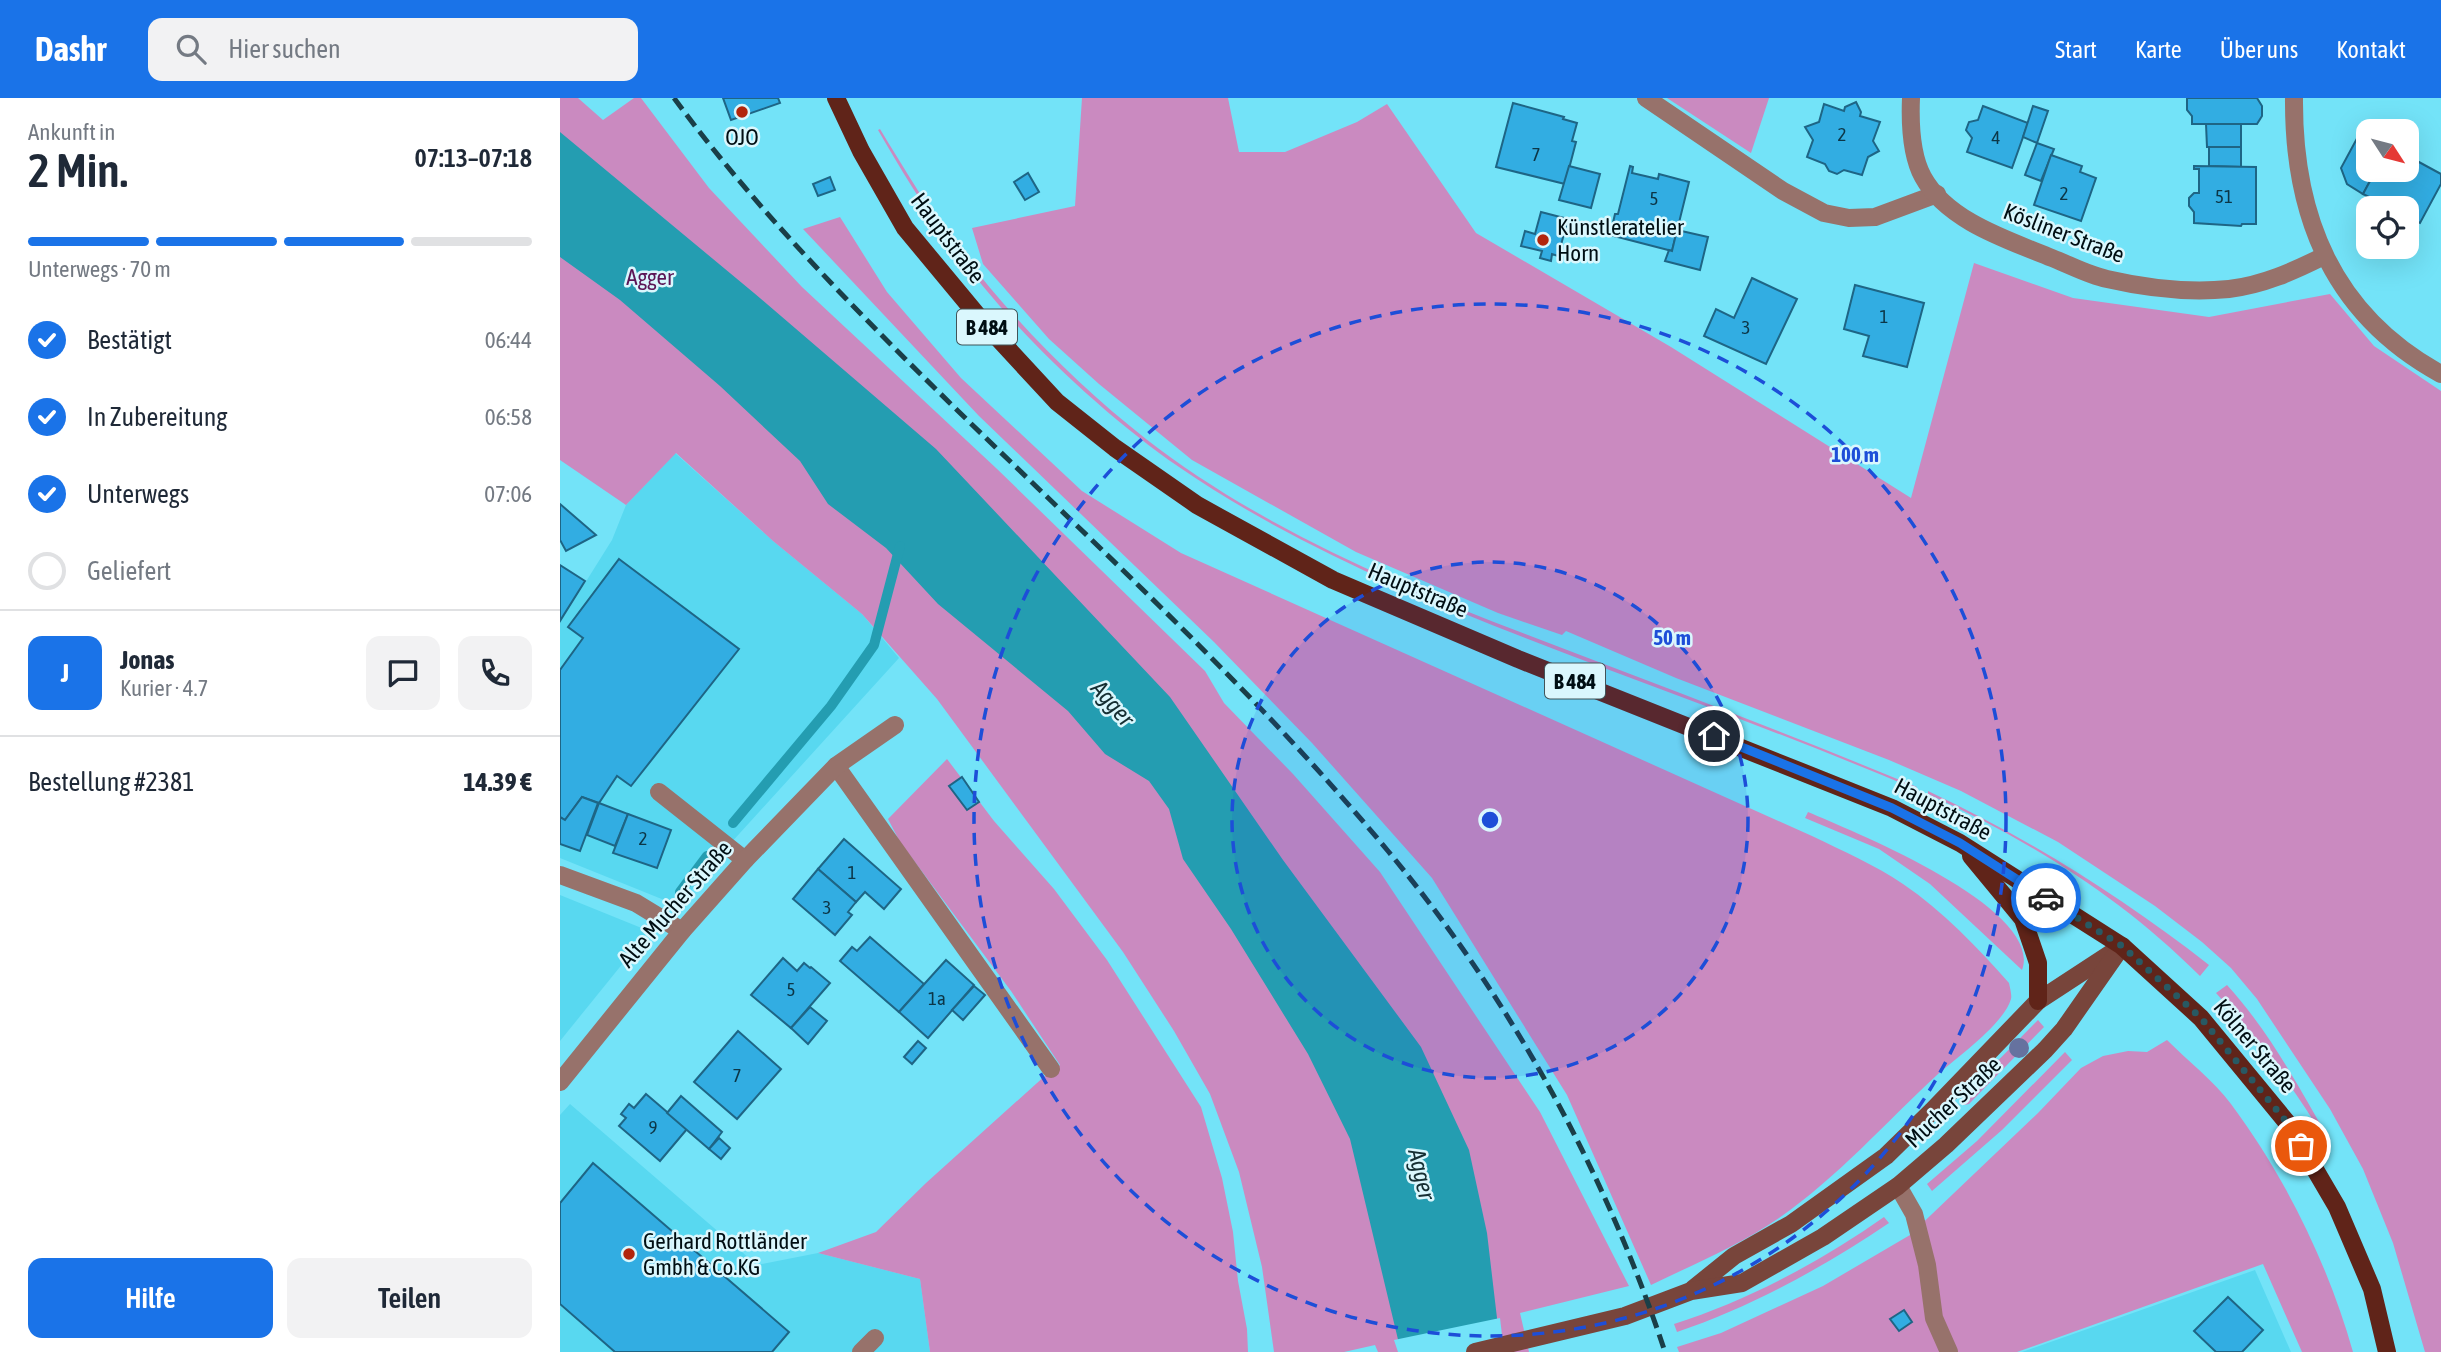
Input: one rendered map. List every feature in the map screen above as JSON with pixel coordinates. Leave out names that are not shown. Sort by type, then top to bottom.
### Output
[{"type":"main road","name":"Hauptstraße","points":[[836,98],[861,151],[905,228],[983,322],[1057,402],[1115,448],[1197,505],[1333,580],[1518,659],[1892,808],[1960,843],[2122,946]]},
{"type":"main road","name":"B 484","points":[[1960,843],[2024,919],[2038,963],[2038,1001]]},
{"type":"main road","name":"Mucher Straße","points":[[1691,1291],[1734,1256],[1791,1224],[1886,1156],[2038,1001],[2122,946]]},
{"type":"main road","name":"Mucher Straße","points":[[1475,1352],[1580,1329],[1625,1316],[1691,1291],[1742,1283],[1823,1237],[1898,1186],[2055,1040],[2122,946]]},
{"type":"main road","name":"Kölner Straße","points":[[2122,946],[2201,1018],[2289,1125],[2337,1207],[2372,1289],[2387,1352]]},
{"type":"street","points":[[1646,98],[1783,191],[1824,213],[1849,218],[1875,217],[1937,194]]},
{"type":"street","name":"Kösliner Straße","points":[[1911,98],[1912,132],[1923,176],[1949,206],[1983,228],[2104,279],[2163,289],[2230,289],[2290,273],[2324,256]]},
{"type":"street","points":[[2294,98],[2294,134],[2298,164],[2311,219],[2324,256],[2343,289],[2378,330],[2441,374]]},
{"type":"street","name":"Alte Mucher Straße","points":[[560,1082],[682,930],[745,860],[836,765],[895,725]]},
{"type":"street","points":[[836,765],[1051,1069]]},
{"type":"street","points":[[659,792],[745,860]]},
{"type":"street","points":[[560,875],[636,903],[682,930]]},
{"type":"street","points":[[1898,1186],[1914,1214],[1927,1265],[1934,1318],[1949,1352]]},
{"type":"street","points":[[861,1352],[875,1338]]},
{"type":"shaded area","points":[[675,453],[773,541],[862,614],[899,658],[720,855],[679,906],[560,858],[560,623],[612,540],[626,505]]},
{"type":"shaded area","points":[[560,895],[649,931],[560,1041]]},
{"type":"shaded area","points":[[570,1104],[757,1265],[818,1253],[920,1279],[930,1352],[560,1352],[560,1115]]},
{"type":"shaded area","points":[[2255,1270],[2291,1352],[2022,1352]]},
{"type":"green space","name":"Agger","points":[[560,98],[578,98],[603,120],[634,98],[641,98],[709,188],[802,287],[996,468],[1205,671],[1224,703],[1293,774],[1380,872],[1540,1112],[1629,1286],[1520,1313],[1529,1352],[1378,1352],[1375,1345],[1344,1352],[1274,1352],[1262,1267],[1239,1172],[1210,1094],[1174,1031],[1123,952],[937,699],[862,614],[773,541],[676,453],[626,505],[560,460]]},
{"type":"green space","points":[[1082,98],[1228,98],[1239,152],[1285,152],[1357,122],[1387,104],[1476,233],[1671,347],[1911,498],[1974,263],[2073,298],[2209,317],[2330,294],[2374,346],[2441,391],[2441,1352],[2425,1352],[2393,1243],[2363,1169],[2330,1109],[2257,999],[2231,968],[2155,906],[2058,842],[1961,791],[1889,760],[1676,678],[1566,631],[1562,635],[1498,613],[1356,552],[1192,460],[1049,339],[983,264],[972,228],[1075,206]]},
{"type":"green space","points":[[1667,98],[1769,98],[1751,153]]},
{"type":"green space","points":[[880,129],[949,236],[1024,326],[1095,397],[1146,439],[1195,474],[1298,535],[1407,586],[1917,787],[1915,789],[1420,595],[1321,550],[1225,497],[1148,445],[1117,420],[1025,334],[949,242],[903,173],[878,130]]},
{"type":"green space","points":[[840,217],[887,292],[961,378],[1082,491],[1181,553],[1812,836],[1881,871],[1932,906],[1959,930],[2009,983],[2011,997],[2007,1009],[1978,1040],[1801,1202],[1749,1237],[1651,1285],[1567,1095],[1432,878],[1312,743],[1214,642],[979,416],[803,229]]},
{"type":"green space","points":[[947,759],[994,821],[1054,889],[1107,960],[1201,1107],[1222,1178],[1233,1232],[1248,1352],[930,1352],[920,1279],[818,1253],[876,1232],[926,1183],[1060,1065],[1011,991],[900,842],[888,819]]},
{"type":"green space","points":[[1928,791],[2002,828],[2073,870],[2209,965],[2200,976],[2170,947],[2106,896],[2038,851],[1928,794]]},
{"type":"green space","points":[[1808,812],[1901,854],[1976,898],[2004,922],[2021,946],[2022,970],[1930,884],[1879,849],[1805,818]]},
{"type":"green space","points":[[2227,985],[2283,1060],[2330,1141],[2327,1143],[2276,1065],[2216,993]]},
{"type":"green space","points":[[2038,1020],[2044,1027],[1969,1104],[1964,1105],[1963,1097]]},
{"type":"green space","points":[[2167,1040],[2224,1096],[2270,1162],[2318,1254],[2353,1352],[2302,1352],[2263,1264],[2017,1352],[1679,1352],[1677,1347],[1721,1333],[1823,1286],[1910,1235],[2038,1113],[2081,1068],[2103,1056],[2128,1051],[2147,1052]]},
{"type":"green space","points":[[2065,1052],[2072,1060],[2002,1130],[1932,1191],[1927,1184],[1977,1141]]},
{"type":"green space","points":[[1884,1217],[1889,1223],[1813,1270],[1760,1298],[1677,1332],[1674,1324],[1783,1278]]},
{"type":"water","name":"Agger","points":[[560,132],[936,449],[1170,697],[1283,860],[1421,1047],[1469,1150],[1487,1233],[1501,1352],[1401,1352],[1350,1139],[1308,1054],[1231,929],[1183,859],[1169,809],[1149,781],[1105,754],[1068,711],[938,604],[886,548],[828,504],[800,461],[720,386],[620,300],[560,257]]},
{"type":"pier","points":[[1500,1318],[1504,1352],[1398,1352],[1394,1340]]},
{"type":"building","name":"OJO","points":[[723,98],[778,98],[780,103],[731,120]]},
{"type":"building","points":[[2187,98],[2257,98],[2262,106],[2262,116],[2257,124],[2192,124],[2192,116],[2187,110]]},
{"type":"building","points":[[1856,102],[1860,116],[1880,122],[1873,141],[1879,151],[1868,157],[1862,175],[1844,170],[1837,174],[1829,171],[1825,164],[1807,157],[1813,140],[1805,127],[1819,122],[1824,104],[1844,111],[1845,107]]},
{"type":"building","points":[[1513,103],[1577,123],[1572,141],[1576,142],[1565,184],[1496,167]]},
{"type":"building","points":[[1983,106],[2028,123],[2012,168],[1967,152],[1972,138],[1966,130],[1969,122],[1978,120]]},
{"type":"building","points":[[2033,106],[2048,111],[2037,143],[2023,137]]},
{"type":"building","points":[[2206,124],[2241,124],[2241,147],[2207,147]]},
{"type":"building","points":[[2356,140],[2356,182],[2370,182],[2363,194],[2347,184],[2341,168]]},
{"type":"building","points":[[2037,143],[2054,149],[2041,181],[2025,175]]},
{"type":"building","points":[[2209,147],[2241,147],[2241,167],[2209,166]]},
{"type":"building","points":[[2051,155],[2082,166],[2080,172],[2096,178],[2081,221],[2034,205]]},
{"type":"building","points":[[2419,162],[2441,174],[2441,184],[2420,223],[2419,196],[2363,194],[2370,182],[2419,182]]},
{"type":"building","points":[[1569,166],[1600,174],[1591,208],[1559,200]]},
{"type":"building","points":[[1630,166],[1633,167],[1632,173],[1658,179],[1659,174],[1689,182],[1672,251],[1610,235]]},
{"type":"building","points":[[2194,166],[2256,167],[2256,224],[2241,226],[2194,223],[2194,212],[2189,206],[2189,198],[2194,193],[2199,193],[2199,169],[2194,169]]},
{"type":"building","points":[[1028,173],[1039,192],[1025,200],[1014,182]]},
{"type":"building","points":[[830,177],[835,190],[818,196],[813,184]]},
{"type":"building","name":"Künstleratelier Horn","points":[[1541,212],[1568,219],[1558,256],[1552,254],[1551,261],[1540,258],[1542,251],[1521,246],[1525,231],[1535,234]]},
{"type":"building","points":[[1677,230],[1708,237],[1700,270],[1665,261],[1669,250],[1672,251]]},
{"type":"building","points":[[1752,278],[1797,299],[1766,364],[1704,336],[1716,309],[1734,318]]},
{"type":"building","points":[[1855,285],[1924,303],[1907,367],[1863,356],[1869,336],[1844,329]]},
{"type":"building","points":[[560,504],[596,535],[566,551],[560,540]]},
{"type":"building","points":[[619,559],[739,649],[631,786],[617,776],[599,803],[582,797],[565,820],[560,817],[560,670],[583,638],[568,627]]},
{"type":"building","points":[[560,565],[585,581],[560,621]]},
{"type":"building","points":[[962,777],[979,802],[967,810],[949,786]]},
{"type":"building","points":[[582,797],[598,803],[580,851],[560,844],[560,817],[565,820]]},
{"type":"building","points":[[599,803],[628,814],[615,846],[587,835]]},
{"type":"building","points":[[628,814],[671,830],[657,868],[613,853]]},
{"type":"building","points":[[844,839],[901,889],[884,909],[865,892],[856,902],[818,869]]},
{"type":"building","points":[[818,869],[856,902],[848,912],[852,915],[835,935],[793,899]]},
{"type":"building","points":[[870,937],[924,984],[899,1012],[840,961],[852,947],[857,951]]},
{"type":"building","points":[[783,958],[797,971],[804,963],[830,983],[791,1028],[751,995]]},
{"type":"building","points":[[946,960],[974,985],[928,1038],[899,1012]]},
{"type":"building","points":[[974,986],[985,995],[963,1020],[952,1010]]},
{"type":"building","points":[[810,1007],[827,1021],[808,1044],[791,1028]]},
{"type":"building","points":[[738,1031],[781,1069],[737,1119],[694,1082]]},
{"type":"building","points":[[918,1041],[926,1048],[912,1064],[904,1057]]},
{"type":"building","points":[[646,1094],[687,1129],[660,1161],[619,1126],[626,1118],[621,1114],[629,1104],[634,1108]]},
{"type":"building","points":[[681,1096],[722,1132],[709,1149],[667,1113]]},
{"type":"building","points":[[719,1138],[730,1148],[721,1159],[709,1149]]},
{"type":"building","name":"Gerhard Rottländer Gmbh & Co.KG","points":[[593,1163],[789,1332],[772,1352],[615,1352],[560,1304],[560,1203]]},
{"type":"building","points":[[2228,1297],[2263,1330],[2242,1352],[2216,1352],[2194,1331]]},
{"type":"building","points":[[1904,1310],[1912,1322],[1899,1331],[1890,1319]]},
{"type":"waterway","points":[[733,823],[831,706],[874,645],[900,546]]},
{"type":"waterway","points":[[680,892],[707,856]]},
{"type":"railway","points":[[674,98],[739,181],[845,298],[1233,680],[1388,851],[1474,966],[1550,1088],[1614,1218],[1665,1352]]},
{"type":"way so far","points":[[2046,898],[2122,946],[2201,1018],[2289,1125],[2301,1146]]},
{"type":"place","name":"OJO","points":[[742,112]]},
{"type":"place","name":"Künstleratelier Horn","points":[[1543,240]]},
{"type":"place","name":"Gerhard Rottländer Gmbh & Co.KG","points":[[629,1254]]},
{"type":"route","points":[[1714,736],[1892,808],[1960,843],[2046,898]]}]
